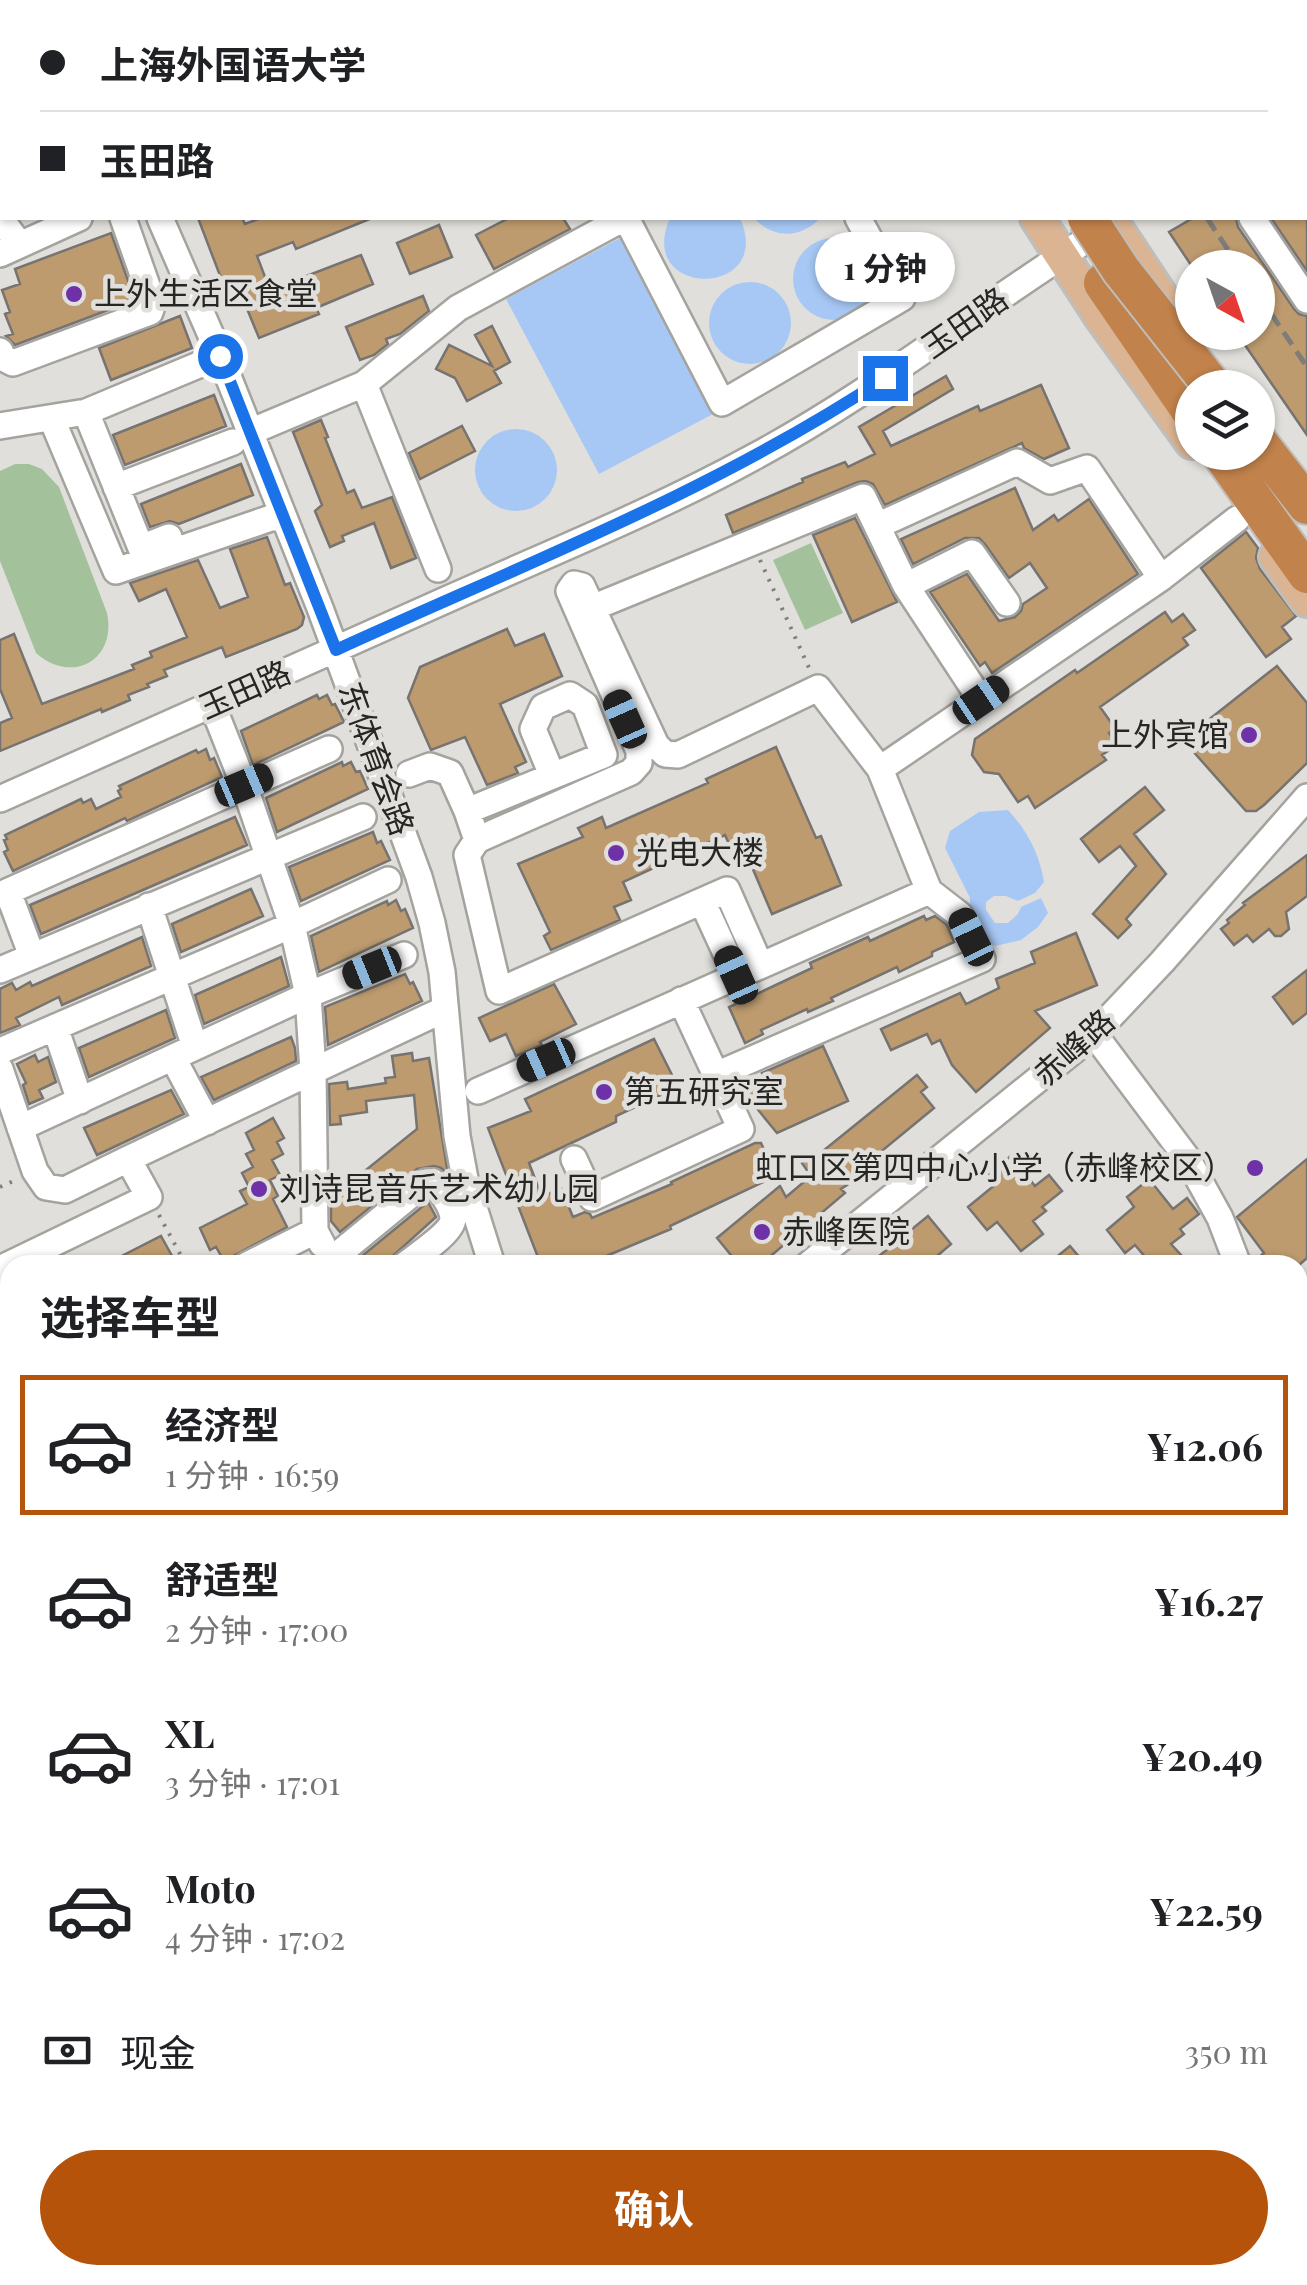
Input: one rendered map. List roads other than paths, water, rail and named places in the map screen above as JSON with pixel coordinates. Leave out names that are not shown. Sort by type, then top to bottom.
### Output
[{"type":"highway","points":[[1063,220],[1175,388]]},
{"type":"highway","points":[[1109,220],[1121,270],[1200,370]]},
{"type":"highway","points":[[1104,284],[1175,379]]},
{"type":"highway","points":[[1275,464],[1307,505]]},
{"type":"highway","points":[[1233,470],[1307,574]]},
{"type":"highway","points":[[1243,470],[1307,555]]},
{"type":"main road","points":[[1039,220],[1120,344],[1175,419]]},
{"type":"main road","points":[[1110,220],[1215,370]]},
{"type":"main road","points":[[1275,449],[1307,492]]},
{"type":"main road","points":[[1213,470],[1307,600]]},
{"type":"street","points":[[1,220],[10,250],[75,220]]},
{"type":"street","points":[[0,351],[12,363],[150,312],[153,303],[124,220]]},
{"type":"street","name":"东体育会路","points":[[163,220],[220,356],[241,437],[283,518],[336,650],[418,877],[442,972],[457,1136],[465,1179],[489,1255]]},
{"type":"street","points":[[116,486],[364,384],[458,308],[621,220]]},
{"type":"street","points":[[626,220],[722,403],[902,298],[859,220]]},
{"type":"street","name":"玉田路","points":[[0,799],[688,491],[808,427],[918,356],[1108,220]]},
{"type":"street","points":[[1253,220],[1307,300]]},
{"type":"street","points":[[0,426],[86,412],[220,356]]},
{"type":"street","points":[[364,384],[438,569]]},
{"type":"street","points":[[86,412],[141,548],[254,506]]},
{"type":"street","points":[[56,429],[116,571],[271,518],[283,518]]},
{"type":"street","points":[[877,526],[1017,462],[1050,481],[1086,468],[1161,578]]},
{"type":"street","points":[[592,608],[864,497],[906,586],[981,700]]},
{"type":"street","points":[[880,769],[1161,578],[1237,519]]},
{"type":"street","points":[[557,551],[574,584],[582,586],[656,745],[665,754],[678,755],[818,688],[880,769],[930,890],[960,915],[982,959],[716,1076]]},
{"type":"street","points":[[906,586],[972,554],[1007,603]]},
{"type":"street","points":[[574,584],[569,591],[639,751],[639,764],[631,772],[477,840],[468,855],[498,991],[726,890],[760,965]]},
{"type":"street","points":[[467,811],[604,755],[585,705],[570,695],[544,708],[533,729],[552,775]]},
{"type":"street","points":[[212,704],[292,925],[308,995],[315,1232],[327,1255]]},
{"type":"street","points":[[32,956],[4,894],[330,748]]},
{"type":"street","points":[[584,764],[603,784]]},
{"type":"street","points":[[409,774],[430,766],[450,773],[477,840]]},
{"type":"street","name":"赤峰路","points":[[820,1255],[1094,1034],[1307,797]]},
{"type":"street","points":[[0,970],[363,817]]},
{"type":"street","points":[[0,1051],[388,880]]},
{"type":"street","points":[[478,1090],[930,890]]},
{"type":"street","points":[[702,900],[736,975]]},
{"type":"street","points":[[149,906],[172,977],[184,1052],[207,1122]]},
{"type":"street","points":[[20,1128],[404,955]]},
{"type":"street","points":[[574,1159],[592,1198],[741,1129],[681,1000]]},
{"type":"street","points":[[0,1070],[35,1171],[46,1187],[64,1190],[445,1008]]},
{"type":"street","points":[[55,1027],[80,1101]]},
{"type":"street","points":[[1094,1034],[1186,1158],[1220,1218],[1234,1255]]},
{"type":"street","points":[[27,1255],[149,1197],[128,1159]]},
{"type":"street","points":[[340,1255],[426,1182],[433,1182],[453,1218],[450,1228],[417,1255]]},
{"type":"street","points":[[268,1255],[315,1232]]},
{"type":"water","points":[[670,220],[740,220],[746,245],[739,264],[724,275],[705,279],[686,275],[671,264],[664,245]]},
{"type":"water","points":[[756,220],[818,220],[804,230],[787,234]]},
{"type":"water","points":[[622,237],[715,413],[599,474],[506,299]]},
{"type":"water","points":[[834,238],[863,250],[875,279],[863,308],[834,320],[805,308],[793,279],[805,250]]},
{"type":"water","points":[[750,282],[766,285],[779,294],[788,307],[788,339],[779,352],[766,361],[750,364],[734,361],[721,352],[712,339],[709,323],[712,307],[721,294],[734,285]]},
{"type":"water","points":[[516,429],[532,432],[545,441],[554,454],[554,486],[545,499],[532,508],[516,511],[500,508],[487,499],[478,486],[475,470],[478,454],[487,441],[500,432]]},
{"type":"water","points":[[1008,810],[1032,843],[1044,882],[1035,893],[1018,901],[994,896],[986,902],[986,910],[995,923],[1008,923],[1021,907],[1041,898],[1048,913],[1021,940],[995,946],[989,943],[970,911],[970,898],[945,848],[950,831],[979,812]]},
{"type":"railway","points":[[1208,220],[1228,250]]},
{"type":"railway","points":[[1275,319],[1307,367]]},
{"type":"place","name":"上外生活区食堂","points":[[74,294]]},
{"type":"place","name":"上外宾馆","points":[[1249,735]]},
{"type":"place","name":"光电大楼","points":[[616,853]]},
{"type":"place","name":"第五研究室","points":[[604,1092]]},
{"type":"place","name":"虹口区第四中心小学（赤峰校区）","points":[[1255,1168]]},
{"type":"place","name":"刘诗昆音乐艺术幼儿园","points":[[259,1189]]},
{"type":"place","name":"赤峰医院","points":[[762,1232]]}]
